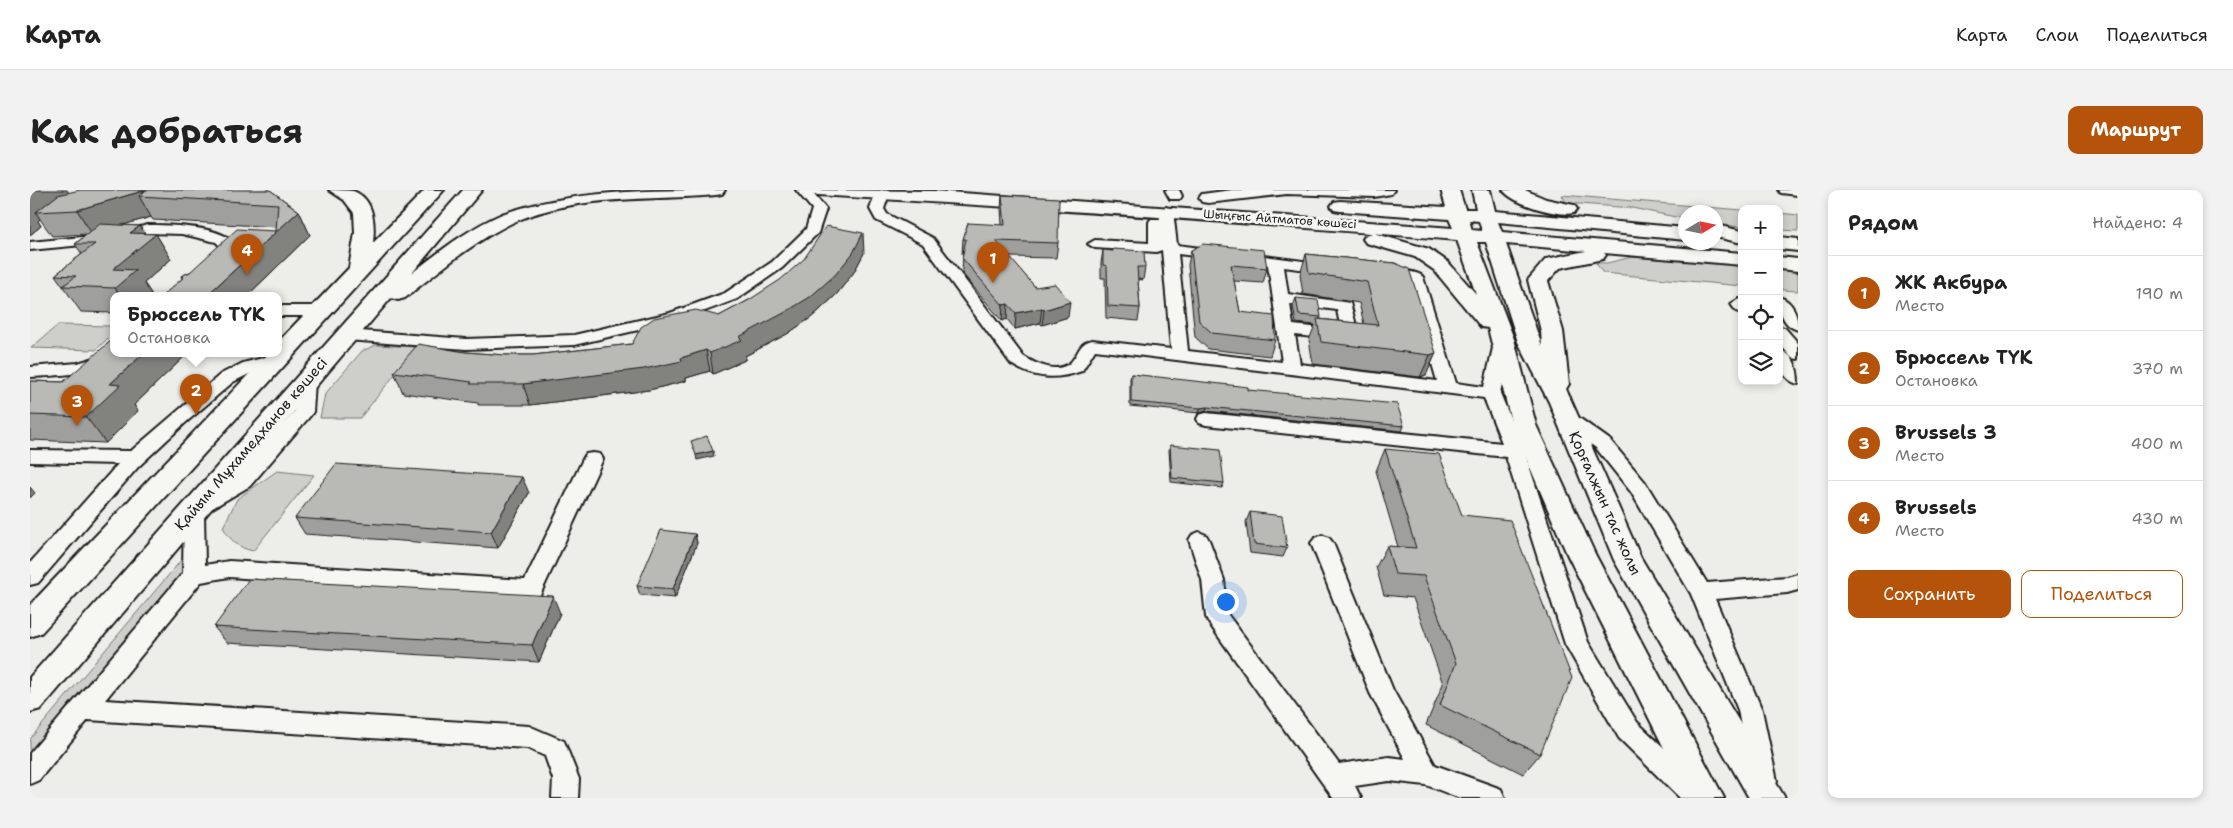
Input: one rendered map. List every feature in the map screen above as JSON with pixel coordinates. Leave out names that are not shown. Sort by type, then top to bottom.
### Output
[{"type":"main road","points":[[338,190],[359,202],[367,221],[359,269]]},
{"type":"main road","points":[[282,354],[359,269],[435,190]]},
{"type":"main road","name":"Қайым Мұхамедханов көшесі","points":[[30,699],[473,190]]},
{"type":"main road","points":[[347,335],[461,246],[510,217],[571,200],[624,194],[678,194],[716,190]]},
{"type":"main road","name":"Шыңғыс Айтматов көшесі","points":[[818,190],[1169,204],[1208,198],[1457,214],[1490,226],[1678,244]]},
{"type":"main road","name":"Шыңғыс Айтматов көшесі","points":[[1072,190],[1169,204],[1465,234],[1490,226]]},
{"type":"main road","points":[[1208,198],[1282,190]]},
{"type":"main road","points":[[1291,190],[1374,192],[1385,190]]},
{"type":"main road","points":[[1450,190],[1503,339],[1524,425],[1581,554],[1707,798]]},
{"type":"main road","name":"Қорғалжын тас жолы","points":[[1481,190],[1490,226],[1529,342],[1565,410],[1628,560],[1767,797]]},
{"type":"main road","points":[[1512,190],[1523,197],[1564,209],[1658,218],[1678,222]]},
{"type":"main road","points":[[1169,204],[1308,232],[1359,237],[1395,244],[1422,253],[1441,266],[1454,279],[1503,339]]},
{"type":"main road","points":[[1723,233],[1738,237]]},
{"type":"main road","points":[[1723,238],[1738,238]]},
{"type":"main road","points":[[1783,243],[1798,244]]},
{"type":"main road","points":[[1565,410],[1554,373],[1552,331],[1538,280],[1553,262],[1678,246]]},
{"type":"main road","name":"Шыңғыс Айтматов көшесі","points":[[1705,250],[1738,259]]},
{"type":"main road","points":[[1783,263],[1798,264]]},
{"type":"main road","points":[[30,624],[278,359]]},
{"type":"street","points":[[347,335],[466,344],[574,340],[675,317],[731,296],[777,265],[808,235],[813,230],[819,209],[803,190]]},
{"type":"street","points":[[1786,190],[1798,192]]},
{"type":"street","points":[[882,194],[877,210],[881,217],[928,241],[1017,360],[1032,370],[1061,372],[1076,367],[1092,345],[1491,392]]},
{"type":"street","points":[[1169,204],[1170,250],[1180,355]]},
{"type":"street","points":[[1095,244],[1156,248],[1169,204]]},
{"type":"street","points":[[30,245],[114,238],[148,229],[182,230],[221,239],[227,245],[230,259],[199,292]]},
{"type":"street","points":[[30,245],[45,232]]},
{"type":"street","points":[[1170,250],[1340,269]]},
{"type":"street","points":[[1275,262],[1292,368]]},
{"type":"street","points":[[1368,272],[1415,277],[1448,388]]},
{"type":"street","points":[[1281,298],[1344,306],[1351,336],[1286,329]]},
{"type":"street","points":[[282,311],[320,311]]},
{"type":"street","points":[[1783,337],[1798,354]]},
{"type":"street","points":[[1503,339],[1491,392],[1514,451],[1577,644],[1628,730],[1698,798]]},
{"type":"street","points":[[30,372],[77,369],[103,364],[118,357]]},
{"type":"street","points":[[30,577],[134,460],[227,378],[249,367],[278,359]]},
{"type":"street","points":[[1783,361],[1798,379]]},
{"type":"street","points":[[1565,410],[1603,444],[1638,487],[1701,592],[1750,710],[1767,797]]},
{"type":"street","points":[[1206,420],[1514,451]]},
{"type":"street","points":[[30,456],[134,460]]},
{"type":"street","points":[[194,575],[229,569],[532,589],[593,459]]},
{"type":"street","points":[[30,463],[134,460]]},
{"type":"street","points":[[30,772],[194,575],[194,510]]},
{"type":"street","points":[[1199,540],[1213,580],[1218,617],[1348,798]]},
{"type":"street","points":[[1322,543],[1382,693],[1426,773]]},
{"type":"street","points":[[1701,592],[1787,585],[1798,582]]},
{"type":"street","points":[[82,709],[529,737],[555,749],[566,779],[565,798]]},
{"type":"street","points":[[1333,777],[1389,769],[1426,773],[1492,798]]},
{"type":"shaded area","points":[[1562,195],[1682,205],[1678,205],[1678,218],[1632,208],[1566,203]]},
{"type":"shaded area","points":[[1723,208],[1738,210],[1738,227],[1723,225]]},
{"type":"shaded area","points":[[1783,213],[1798,215],[1798,231],[1783,230]]},
{"type":"shaded area","points":[[1632,257],[1736,265],[1738,268],[1738,286],[1603,273],[1596,263],[1607,263]]},
{"type":"shaded area","points":[[1783,269],[1798,271],[1798,291],[1783,290]]},
{"type":"shaded area","points":[[58,325],[110,326],[110,336],[96,350],[31,348]]},
{"type":"shaded area","points":[[376,345],[417,347],[360,418],[320,418],[325,394],[362,351]]},
{"type":"shaded area","points":[[277,471],[314,475],[253,551],[243,548],[232,540],[223,527],[237,499]]},
{"type":"shaded area","points":[[183,558],[184,570],[30,756],[30,739]]},
{"type":"building","points":[[80,190],[146,190],[77,210],[36,212],[58,195]]},
{"type":"building","points":[[146,190],[270,190],[299,211],[210,292],[167,292],[184,277],[181,276],[190,272],[237,229],[276,231],[278,204],[139,196]]},
{"type":"building","points":[[1002,195],[1059,198],[1058,243],[996,241],[1035,287],[1055,284],[1070,302],[1044,310],[1042,308],[1016,313],[1008,304],[1003,305],[962,258],[966,239],[963,239],[968,223],[1005,225]]},
{"type":"building","points":[[100,224],[140,226],[130,233],[156,234],[113,269],[136,270],[115,288],[63,286],[76,276],[55,275],[95,244],[75,244]]},
{"type":"building","points":[[826,226],[863,233],[853,253],[835,275],[810,297],[739,337],[742,340],[710,353],[706,350],[681,358],[682,361],[644,369],[523,384],[470,384],[472,382],[394,372],[418,344],[465,352],[533,355],[632,344],[641,327],[654,318],[696,310],[719,316],[780,280],[804,259]]},
{"type":"building","points":[[1203,244],[1264,250],[1267,268],[1231,265],[1240,312],[1274,316],[1275,340],[1212,333],[1199,321],[1191,250]]},
{"type":"building","points":[[1113,249],[1144,251],[1145,267],[1137,267],[1140,308],[1108,306],[1107,266],[1103,265],[1103,250],[1113,251]]},
{"type":"building","points":[[1306,254],[1395,263],[1409,269],[1436,353],[1430,355],[1321,342],[1317,319],[1378,325],[1367,282],[1309,273]]},
{"type":"building","points":[[1296,298],[1318,300],[1321,317],[1299,315]]},
{"type":"building","points":[[110,341],[110,357],[140,357],[110,384],[120,385],[86,417],[30,415],[30,381],[63,382]]},
{"type":"building","points":[[1131,374],[1248,387],[1248,390],[1397,404],[1404,426],[1207,407],[1131,402]]},
{"type":"building","points":[[707,436],[713,451],[696,455],[691,441]]},
{"type":"building","points":[[1170,445],[1220,450],[1224,483],[1172,478]]},
{"type":"building","points":[[1385,449],[1439,454],[1462,515],[1510,520],[1572,678],[1540,754],[1440,705],[1456,663],[1424,576],[1395,574],[1387,546],[1416,548]]},
{"type":"building","points":[[336,464],[522,477],[491,532],[295,518]]},
{"type":"building","points":[[1250,512],[1282,516],[1287,548],[1254,544]]},
{"type":"building","points":[[661,530],[695,534],[673,589],[637,586]]},
{"type":"building","points":[[249,579],[553,596],[532,645],[214,627]]},
{"type":"place","name":"Brussels","points":[[247,275]]},
{"type":"place","name":"ЖК Акбура","points":[[993,283]]},
{"type":"place","name":"Брюссель ТҮК","points":[[196,415]]},
{"type":"place","name":"Brussels 3","points":[[77,426]]}]
